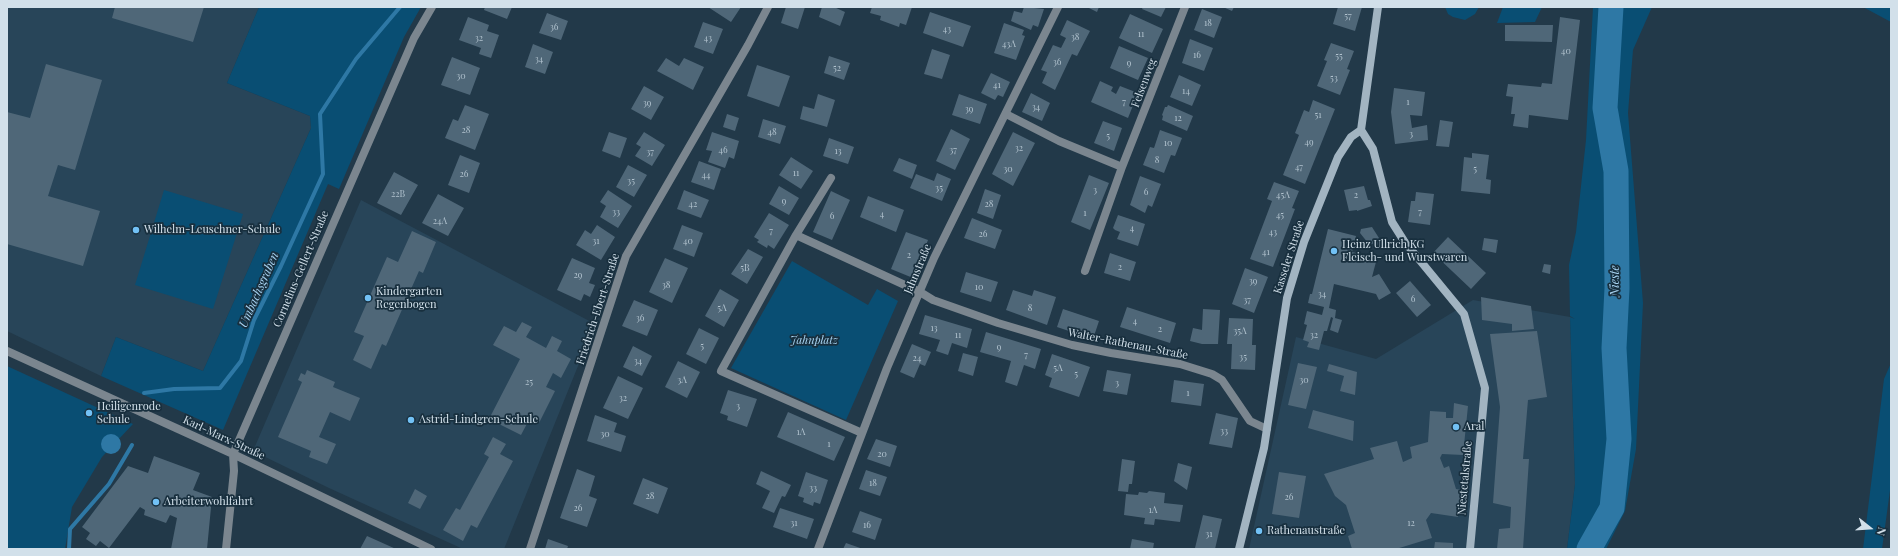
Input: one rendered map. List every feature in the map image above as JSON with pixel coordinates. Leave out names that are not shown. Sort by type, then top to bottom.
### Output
[{"type":"main road","points":[[1361,130],[1378,7]]},
{"type":"main road","name":"Kasseler Straße","points":[[1240,549],[1264,448],[1287,298],[1293,273],[1338,157],[1351,137],[1361,130]]},
{"type":"main road","name":"Niestetalstraße","points":[[1361,130],[1373,149],[1392,222],[1404,241],[1464,314],[1485,388],[1470,549]]},
{"type":"street","name":"Cornelius-Gellert-Straße","points":[[226,549],[234,471],[234,454],[414,38],[432,7]]},
{"type":"street","name":"Friedrich-Ebert-Straße","points":[[530,549],[626,256],[748,45],[768,7]]},
{"type":"street","name":"Jahnstraße","points":[[818,549],[887,368],[934,258],[1058,7]]},
{"type":"street","name":"Felsenweg","points":[[1085,271],[1122,167],[1185,7]]},
{"type":"street","points":[[1006,114],[1059,141],[1122,167]]},
{"type":"street","points":[[832,178],[796,235],[721,370],[862,433]]},
{"type":"street","points":[[796,235],[920,292]]},
{"type":"street","name":"Walter-Rathenau-Straße","points":[[920,292],[933,300],[969,313],[1072,345],[1180,364],[1212,374],[1222,380],[1250,421],[1267,429]]},
{"type":"street","name":"Karl-Marx-Straße","points":[[7,351],[234,454],[431,549]]},
{"type":"shaded area","name":"Wilhelm-Leuschner-Schule","points":[[7,7],[259,7],[227,83],[310,116],[311,128],[203,371],[116,337],[101,376],[7,331]]},
{"type":"shaded area","name":"Astrid-Lindgren-Schule","points":[[361,200],[595,324],[504,549],[463,549],[329,488],[253,451]]},
{"type":"shaded area","points":[[1473,300],[1570,317],[1575,484],[1567,549],[1249,549],[1296,337],[1376,359]]},
{"type":"shaded area","points":[[107,434],[115,434],[121,440],[121,448],[115,454],[107,454],[101,448],[101,440]]},
{"type":"green space","points":[[259,7],[421,7],[404,37],[339,189],[328,184],[223,430],[101,376],[116,337],[203,371],[311,128],[310,116],[227,83]]},
{"type":"green space","points":[[1445,7],[1479,7],[1475,14],[1465,20],[1448,14]]},
{"type":"green space","points":[[1503,7],[1542,7],[1535,22],[1497,23]]},
{"type":"green space","points":[[1593,7],[1652,7],[1633,50],[1628,113],[1643,303],[1636,449],[1625,511],[1606,549],[1567,549],[1575,484],[1570,317],[1575,319],[1570,316],[1569,265],[1576,232],[1586,140]]},
{"type":"green space","points":[[1863,7],[1891,7],[1891,22]]},
{"type":"green space","points":[[164,190],[243,214],[213,309],[135,285]]},
{"type":"green space","name":"Jahnplatz","points":[[792,261],[868,305],[877,289],[898,301],[846,420],[731,368]]},
{"type":"green space","points":[[1891,363],[1891,483],[1882,549],[1863,549],[1884,379]]},
{"type":"green space","points":[[7,366],[133,424],[102,457],[72,507],[65,549],[7,549]]},
{"type":"building","points":[[115,7],[204,7],[193,42],[112,18]]},
{"type":"building","points":[[485,7],[512,7],[507,19],[484,10]]},
{"type":"building","points":[[708,7],[741,7],[731,22]]},
{"type":"building","points":[[786,7],[805,7],[798,29],[781,23]]},
{"type":"building","points":[[822,7],[834,7],[845,12],[840,26],[819,17]]},
{"type":"building","points":[[872,7],[912,7],[906,25],[900,23],[899,27],[880,20],[881,16],[870,13]]},
{"type":"building","points":[[1024,7],[1044,9],[1038,27],[1033,25],[1031,30],[1011,21],[1014,11],[1022,13]]},
{"type":"building","points":[[1087,7],[1099,7],[1097,12]]},
{"type":"building","points":[[1143,7],[1166,7],[1161,17],[1142,9]]},
{"type":"building","points":[[1223,7],[1234,7],[1232,11]]},
{"type":"building","points":[[1338,7],[1362,7],[1355,31],[1333,24]]},
{"type":"building","points":[[1202,9],[1222,17],[1214,38],[1194,30]]},
{"type":"building","points":[[930,12],[971,26],[963,47],[923,33]]},
{"type":"building","points":[[547,13],[568,21],[561,40],[539,33]]},
{"type":"building","points":[[1130,14],[1163,29],[1152,53],[1119,38]]},
{"type":"building","points":[[468,17],[489,25],[487,31],[499,35],[491,58],[479,54],[481,48],[459,40]]},
{"type":"building","points":[[1560,17],[1580,20],[1568,120],[1529,115],[1528,128],[1513,126],[1515,114],[1511,114],[1513,97],[1506,96],[1508,84],[1541,87],[1542,83],[1552,84]]},
{"type":"building","points":[[1067,20],[1090,31],[1077,56],[1072,54],[1055,90],[1042,83],[1047,72],[1041,70],[1053,45],[1061,48],[1066,38],[1060,35]]},
{"type":"building","points":[[703,22],[723,29],[713,54],[694,47]]},
{"type":"building","points":[[1004,23],[1024,30],[1022,35],[1025,36],[1016,60],[994,53]]},
{"type":"building","points":[[1505,25],[1553,25],[1552,42],[1505,41]]},
{"type":"building","points":[[1190,39],[1213,48],[1204,71],[1182,63]]},
{"type":"building","points":[[1331,43],[1354,51],[1347,69],[1350,70],[1340,95],[1317,86],[1327,61],[1324,60]]},
{"type":"building","points":[[533,44],[553,52],[545,74],[525,67]]},
{"type":"building","points":[[1119,46],[1148,58],[1138,80],[1110,68]]},
{"type":"building","points":[[932,49],[950,55],[942,79],[924,74]]},
{"type":"building","points":[[829,56],[850,63],[844,80],[824,73]]},
{"type":"building","points":[[452,57],[480,68],[470,95],[441,85]]},
{"type":"building","points":[[666,58],[679,66],[684,58],[704,67],[693,90],[657,71]]},
{"type":"building","points":[[46,64],[102,80],[75,170],[58,165],[48,196],[100,211],[83,266],[7,244],[7,112],[30,118]]},
{"type":"building","points":[[757,65],[790,76],[779,107],[747,96]]},
{"type":"building","points":[[991,73],[1010,82],[1003,97],[998,95],[995,100],[981,93]]},
{"type":"building","points":[[1179,75],[1201,85],[1192,106],[1170,97]]},
{"type":"building","points":[[1100,81],[1113,87],[1111,91],[1116,94],[1120,86],[1138,93],[1128,118],[1091,102]]},
{"type":"building","points":[[644,86],[664,97],[651,120],[631,109]]},
{"type":"building","points":[[1394,88],[1425,92],[1422,116],[1410,115],[1412,128],[1427,125],[1428,140],[1395,144],[1391,112]]},
{"type":"building","points":[[1031,93],[1050,103],[1042,121],[1022,112]]},
{"type":"building","points":[[818,94],[835,100],[827,127],[800,119],[803,106],[814,109]]},
{"type":"building","points":[[959,94],[987,104],[980,124],[952,115]]},
{"type":"building","points":[[1313,100],[1335,109],[1305,184],[1283,175],[1299,135],[1295,133],[1304,110],[1309,112]]},
{"type":"building","points":[[465,105],[489,114],[475,150],[445,138],[453,119],[458,121]]},
{"type":"building","points":[[1168,105],[1193,116],[1187,131],[1162,120],[1165,107]]},
{"type":"building","points":[[727,114],[739,118],[735,131],[723,127]]},
{"type":"building","points":[[763,119],[786,126],[780,144],[758,137]]},
{"type":"building","points":[[1440,120],[1453,122],[1449,147],[1436,146]]},
{"type":"building","points":[[1103,121],[1122,128],[1114,151],[1094,143]]},
{"type":"building","points":[[951,129],[970,139],[955,170],[936,161]]},
{"type":"building","points":[[1160,130],[1182,138],[1175,156],[1171,155],[1164,173],[1143,165],[1150,147],[1154,148]]},
{"type":"building","points":[[609,132],[627,138],[620,158],[602,151]]},
{"type":"building","points":[[644,132],[665,145],[652,166],[635,156],[641,147],[636,144]]},
{"type":"building","points":[[712,132],[739,141],[734,159],[729,157],[725,168],[708,162],[712,151],[706,150]]},
{"type":"building","points":[[1013,132],[1035,143],[1013,186],[992,174]]},
{"type":"building","points":[[829,138],[854,147],[848,164],[823,156]]},
{"type":"building","points":[[1472,153],[1489,155],[1486,179],[1491,180],[1490,194],[1461,191],[1464,157],[1472,158]]},
{"type":"building","points":[[460,155],[480,163],[469,193],[448,185]]},
{"type":"building","points":[[791,157],[813,171],[801,189],[779,175]]},
{"type":"building","points":[[899,158],[917,165],[912,179],[893,171]]},
{"type":"building","points":[[699,161],[721,169],[714,190],[691,182]]},
{"type":"building","points":[[628,165],[647,175],[634,197],[616,187]]},
{"type":"building","points":[[394,172],[418,185],[401,215],[377,203]]},
{"type":"building","points":[[937,173],[951,179],[942,201],[910,188],[916,174],[934,181]]},
{"type":"building","points":[[1089,175],[1109,183],[1090,230],[1071,222]]},
{"type":"building","points":[[1140,176],[1161,184],[1152,207],[1148,205],[1145,213],[1130,205]]},
{"type":"building","points":[[1274,182],[1299,191],[1292,208],[1295,209],[1273,267],[1250,259],[1272,201],[1267,199]]},
{"type":"building","points":[[779,186],[799,198],[789,215],[769,204]]},
{"type":"building","points":[[1364,186],[1368,200],[1370,200],[1372,206],[1357,211],[1349,211],[1344,190]]},
{"type":"building","points":[[985,189],[1001,195],[993,219],[977,213]]},
{"type":"building","points":[[608,190],[632,206],[618,228],[600,217],[606,206],[600,202]]},
{"type":"building","points":[[684,190],[709,200],[701,218],[677,209]]},
{"type":"building","points":[[831,191],[850,200],[832,240],[813,232]]},
{"type":"building","points":[[1416,192],[1434,194],[1430,225],[1408,222],[1411,201],[1415,201]]},
{"type":"building","points":[[438,194],[464,208],[448,236],[422,223]]},
{"type":"building","points":[[868,196],[904,210],[896,232],[860,217]]},
{"type":"building","points":[[769,213],[789,225],[774,249],[768,245],[767,248],[757,242],[759,240],[754,237]]},
{"type":"building","points":[[1118,215],[1145,224],[1138,246],[1117,239],[1120,232],[1113,228]]},
{"type":"building","points":[[972,218],[1002,230],[995,249],[964,238]]},
{"type":"building","points":[[597,225],[615,237],[601,260],[576,245],[585,230],[591,234]]},
{"type":"building","points":[[682,225],[703,233],[694,257],[673,249]]},
{"type":"building","points":[[1372,227],[1384,246],[1368,243],[1360,233],[1361,229]]},
{"type":"building","points":[[1328,229],[1356,236],[1352,252],[1377,258],[1372,277],[1379,274],[1391,293],[1379,300],[1376,294],[1334,284],[1329,308],[1336,310],[1335,318],[1342,320],[1338,333],[1330,330],[1333,318],[1331,317],[1327,331],[1324,331],[1319,350],[1307,347],[1309,342],[1303,340],[1307,325],[1304,324],[1307,311],[1322,315],[1324,307],[1308,303],[1310,294],[1312,294]]},
{"type":"building","points":[[412,231],[436,242],[423,273],[419,271],[386,346],[382,344],[371,369],[353,360],[364,336],[354,332],[387,257],[398,262]]},
{"type":"building","points":[[906,232],[928,240],[913,278],[891,269]]},
{"type":"building","points":[[1448,237],[1486,273],[1471,289],[1433,253]]},
{"type":"building","points":[[1484,238],[1498,240],[1496,253],[1482,250]]},
{"type":"building","points":[[748,249],[763,257],[747,284],[731,274]]},
{"type":"building","points":[[1110,253],[1136,262],[1130,281],[1104,273]]},
{"type":"building","points":[[572,258],[595,268],[589,283],[595,285],[590,297],[584,294],[581,301],[557,290]]},
{"type":"building","points":[[665,258],[688,268],[672,303],[649,292]]},
{"type":"building","points":[[1544,264],[1551,265],[1550,274],[1542,272]]},
{"type":"building","points":[[1245,268],[1268,277],[1254,313],[1232,304]]},
{"type":"building","points":[[966,272],[998,282],[991,302],[960,292]]},
{"type":"building","points":[[1410,281],[1431,305],[1417,317],[1396,293]]},
{"type":"building","points":[[720,289],[739,300],[724,327],[705,316]]},
{"type":"building","points":[[1013,290],[1032,296],[1034,290],[1056,297],[1047,325],[1006,310]]},
{"type":"building","points":[[1481,297],[1531,306],[1534,329],[1512,331],[1512,324],[1482,320]]},
{"type":"building","points":[[634,300],[658,310],[647,336],[622,326]]},
{"type":"building","points":[[1127,307],[1176,323],[1170,343],[1120,327]]},
{"type":"building","points":[[1063,309],[1099,321],[1093,339],[1057,327]]},
{"type":"building","points":[[1203,309],[1220,310],[1218,344],[1202,344],[1190,341],[1193,328],[1202,330]]},
{"type":"building","points":[[925,315],[972,329],[967,348],[952,343],[948,355],[936,351],[940,340],[919,334]]},
{"type":"building","points":[[1229,318],[1253,319],[1252,345],[1256,345],[1255,370],[1231,369],[1232,344],[1227,344]]},
{"type":"building","points":[[522,322],[532,327],[526,337],[546,348],[552,336],[562,341],[557,351],[571,359],[561,378],[553,373],[546,387],[555,391],[539,423],[530,418],[521,435],[489,419],[520,359],[493,345],[504,326],[516,332]]},
{"type":"building","points":[[699,328],[719,338],[706,364],[686,354]]},
{"type":"building","points":[[1537,331],[1547,397],[1528,400],[1523,459],[1529,459],[1523,549],[1497,549],[1499,529],[1510,528],[1511,507],[1493,503],[1500,407],[1490,334]]},
{"type":"building","points":[[986,332],[1041,349],[1035,369],[1024,365],[1017,386],[1005,382],[1011,361],[980,352]]},
{"type":"building","points":[[912,344],[931,352],[925,366],[920,364],[914,378],[900,372]]},
{"type":"building","points":[[633,346],[652,356],[642,376],[623,367]]},
{"type":"building","points":[[963,353],[978,357],[973,376],[958,371]]},
{"type":"building","points":[[1052,354],[1090,367],[1079,397],[1049,387],[1052,378],[1045,375]]},
{"type":"building","points":[[678,361],[700,372],[687,398],[665,387]]},
{"type":"building","points":[[1298,363],[1317,367],[1306,409],[1288,405]]},
{"type":"building","points":[[1329,364],[1357,372],[1355,395],[1340,391],[1344,376],[1327,371]]},
{"type":"building","points":[[307,370],[335,382],[333,387],[360,398],[350,421],[330,412],[319,437],[336,444],[327,464],[309,457],[311,451],[278,437],[302,382],[298,380],[301,373],[305,375]]},
{"type":"building","points":[[1107,370],[1131,374],[1127,395],[1103,391]]},
{"type":"building","points":[[618,376],[643,388],[628,419],[603,408]]},
{"type":"building","points":[[1174,380],[1204,384],[1201,406],[1171,402]]},
{"type":"building","points":[[728,390],[757,399],[747,427],[727,420],[728,416],[720,413]]},
{"type":"building","points":[[1454,403],[1468,406],[1463,455],[1442,454],[1440,458],[1444,468],[1449,466],[1456,489],[1461,490],[1458,517],[1431,513],[1426,520],[1432,538],[1396,549],[1352,549],[1348,536],[1355,533],[1346,505],[1335,496],[1324,474],[1374,459],[1370,448],[1397,441],[1403,462],[1412,458],[1410,447],[1428,442],[1430,411],[1446,412],[1446,418],[1453,418]]},
{"type":"building","points":[[1313,410],[1354,421],[1353,441],[1308,428]]},
{"type":"building","points":[[788,412],[845,437],[834,461],[777,437]]},
{"type":"building","points":[[1216,413],[1238,418],[1232,448],[1209,444]]},
{"type":"building","points":[[595,415],[617,423],[614,432],[626,436],[621,452],[587,441]]},
{"type":"building","points":[[493,437],[506,444],[500,454],[513,461],[477,528],[471,525],[463,541],[443,530],[456,508],[460,510],[489,457],[484,454]]},
{"type":"building","points":[[876,439],[897,446],[890,467],[867,459]]},
{"type":"building","name":"Arbeiterwohlfahrt","points":[[154,456],[200,473],[193,490],[212,497],[207,549],[171,549],[177,518],[170,515],[166,523],[144,515],[145,510],[140,507],[109,548],[100,541],[96,546],[86,539],[90,533],[82,527],[128,466],[148,473]]},
{"type":"building","points":[[1122,459],[1135,461],[1132,484],[1129,484],[1128,492],[1118,491]]},
{"type":"building","points":[[1178,463],[1192,467],[1187,490],[1174,481]]},
{"type":"building","points":[[577,469],[595,476],[589,496],[597,499],[587,527],[560,518]]},
{"type":"building","points":[[866,470],[887,477],[880,496],[859,489]]},
{"type":"building","points":[[761,471],[791,485],[785,497],[782,496],[774,513],[762,508],[770,491],[756,484]]},
{"type":"building","points":[[806,472],[828,480],[820,504],[814,502],[813,506],[803,502],[804,498],[798,496]]},
{"type":"building","points":[[1279,472],[1306,476],[1299,518],[1272,514]]},
{"type":"building","points":[[643,478],[668,488],[658,514],[633,504]]},
{"type":"building","points":[[415,489],[427,496],[420,509],[408,503]]},
{"type":"building","points":[[1149,491],[1165,493],[1164,503],[1183,505],[1180,522],[1155,519],[1154,525],[1144,524],[1145,518],[1124,515],[1126,494],[1138,495],[1139,492],[1147,493]]},
{"type":"building","points":[[780,508],[814,519],[807,539],[773,527]]},
{"type":"building","points":[[860,511],[882,519],[875,540],[852,532]]},
{"type":"building","points":[[1203,515],[1222,519],[1215,549],[1195,548]]},
{"type":"building","points":[[367,536],[396,549],[360,549]]},
{"type":"building","points":[[548,539],[568,546],[567,549],[545,549]]},
{"type":"building","points":[[1132,539],[1154,543],[1153,549],[1130,549]]},
{"type":"building","points":[[1435,542],[1453,543],[1453,549],[1434,549]]},
{"type":"building","points":[[846,543],[863,549],[843,549]]},
{"type":"waterway","name":"Umbachsgraben","points":[[144,393],[174,389],[220,388],[241,361],[254,320],[281,266],[323,174],[320,114],[356,59],[400,7]]},
{"type":"waterway","name":"Nieste","points":[[1589,549],[1612,508],[1619,439],[1614,348],[1617,288],[1616,171],[1605,108],[1611,7]]},
{"type":"waterway","name":"Umbachsgraben","points":[[69,549],[70,529],[109,484],[132,445]]},
{"type":"place","name":"Wilhelm-Leuschner-Schule","points":[[136,230]]},
{"type":"place","name":"Heinz Ullrich KG Fleisch- und Wurstwaren","points":[[1334,251]]},
{"type":"place","name":"Kindergarten Regenbogen","points":[[368,298]]},
{"type":"place","name":"Heiligenrode Schule","points":[[89,413]]},
{"type":"place","name":"Astrid-Lindgren-Schule","points":[[411,420]]},
{"type":"place","name":"Aral","points":[[1456,427]]},
{"type":"place","name":"Arbeiterwohlfahrt","points":[[156,502]]},
{"type":"place","name":"Rathenaustraße","points":[[1259,531]]}]
